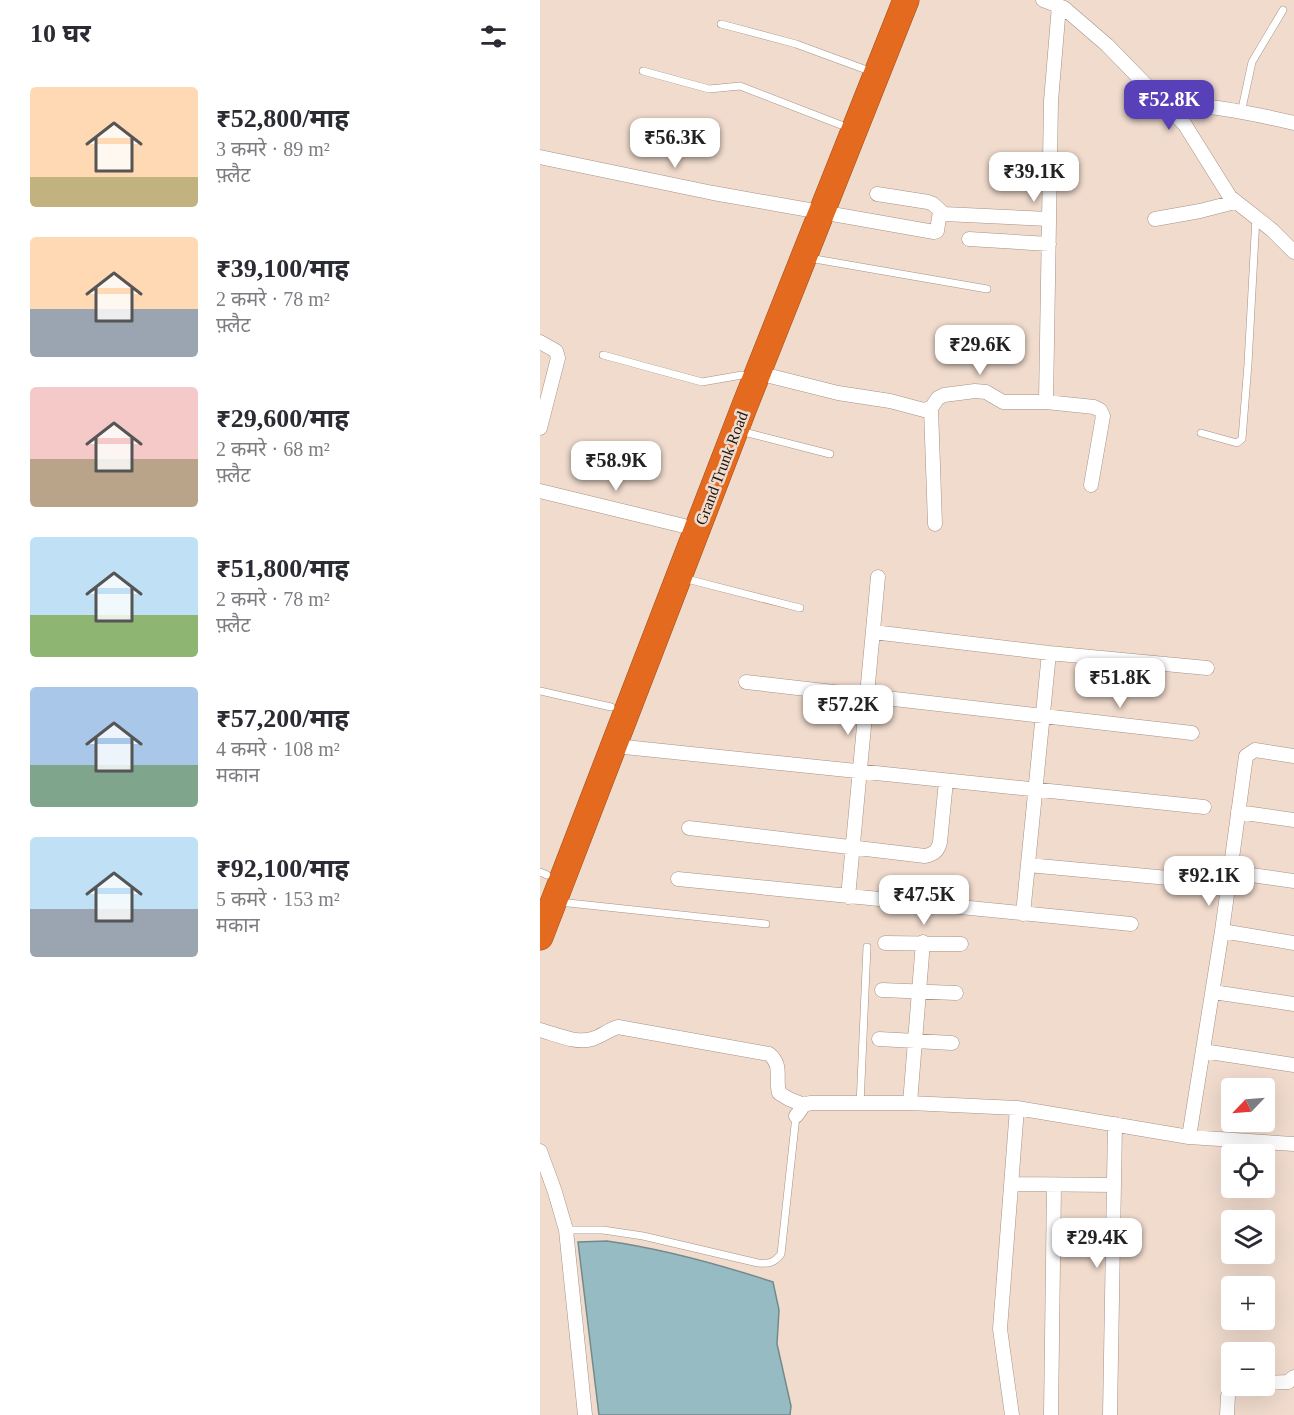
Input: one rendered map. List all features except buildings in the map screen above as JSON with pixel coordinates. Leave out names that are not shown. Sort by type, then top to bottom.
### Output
[{"type":"highway","name":"Grand Trunk Road","points":[[540,937],[545,885],[611,707],[645,629],[684,526],[804,257],[814,210],[841,125],[893,0]]},
{"type":"highway","name":"Grand Trunk Road","points":[[545,885],[615,746],[735,430],[750,374],[814,210],[906,0]]},
{"type":"street","points":[[1043,0],[1069,11],[1107,45],[1176,114],[1235,202],[1256,217],[1294,252]]},
{"type":"street","points":[[1046,402],[1051,101],[1059,6]]},
{"type":"street","points":[[1176,114],[1191,106],[1294,123]]},
{"type":"street","points":[[540,157],[713,194],[934,232],[937,231],[940,211]]},
{"type":"street","points":[[877,194],[928,202],[944,214],[1049,219]]},
{"type":"street","points":[[1155,219],[1235,202]]},
{"type":"street","points":[[969,239],[1049,244]]},
{"type":"street","points":[[540,342],[556,351],[558,358],[540,428]]},
{"type":"street","points":[[750,374],[837,393],[890,401],[924,410],[931,408]]},
{"type":"street","points":[[935,524],[931,408],[944,394],[986,392],[1002,402],[1046,402],[1094,407],[1100,410],[1103,416],[1091,484]]},
{"type":"street","points":[[540,491],[684,526]]},
{"type":"street","points":[[848,897],[878,578]]},
{"type":"street","points":[[873,632],[1049,653],[1207,668]]},
{"type":"street","points":[[1023,914],[1049,653]]},
{"type":"street","points":[[746,682],[1192,734]]},
{"type":"street","points":[[615,746],[1204,807]]},
{"type":"street","points":[[1189,1137],[1213,992],[1246,756],[1255,750],[1294,756]]},
{"type":"street","points":[[689,828],[925,856],[938,849],[940,842],[946,781]]},
{"type":"street","points":[[1238,812],[1294,820]]},
{"type":"street","points":[[1028,865],[1179,879]]},
{"type":"street","points":[[1230,872],[1294,881]]},
{"type":"street","points":[[678,879],[1131,924]]},
{"type":"street","points":[[1222,931],[1294,943]]},
{"type":"street","points":[[910,1103],[923,942]]},
{"type":"street","points":[[885,943],[961,944]]},
{"type":"street","points":[[882,990],[956,993]]},
{"type":"street","points":[[1213,992],[1294,1004]]},
{"type":"street","points":[[540,1030],[577,1040],[590,1040],[601,1036],[609,1029],[618,1027],[769,1054],[775,1058],[778,1067],[779,1093],[789,1099],[800,1111],[810,1103],[910,1103],[1017,1108],[1189,1137],[1294,1144]]},
{"type":"street","points":[[879,1039],[952,1043]]},
{"type":"street","points":[[1203,1051],[1294,1065]]},
{"type":"street","points":[[1012,1415],[1000,1329],[1017,1108]]},
{"type":"street","points":[[1110,1415],[1115,1124]]},
{"type":"street","points":[[540,1151],[566,1230],[585,1415]]},
{"type":"street","points":[[1012,1184],[1114,1185]]},
{"type":"street","points":[[1051,1415],[1054,1186]]},
{"type":"street","points":[[1275,1383],[1287,1382],[1294,1377]]},
{"type":"street","points":[[1227,1396],[1227,1415]]},
{"type":"lane","points":[[1241,113],[1252,62],[1282,10]]},
{"type":"lane","points":[[721,24],[804,47],[864,69]]},
{"type":"lane","points":[[643,71],[709,88],[740,86],[841,125]]},
{"type":"lane","points":[[1201,433],[1237,442],[1242,440],[1256,217]]},
{"type":"lane","points":[[804,257],[987,289]]},
{"type":"lane","points":[[603,355],[702,382],[750,374]]},
{"type":"lane","points":[[735,430],[830,454]]},
{"type":"lane","points":[[679,577],[800,608]]},
{"type":"lane","points":[[540,691],[611,707]]},
{"type":"lane","points":[[545,885],[766,924]]},
{"type":"lane","points":[[860,1104],[867,947]]},
{"type":"lane","points":[[566,1230],[603,1230],[682,1244],[758,1263],[768,1264],[776,1261],[781,1254],[800,1111]]},
{"type":"water","points":[[607,1241],[690,1258],[773,1282],[779,1310],[777,1344],[791,1406],[790,1415],[599,1415],[578,1242]]}]
